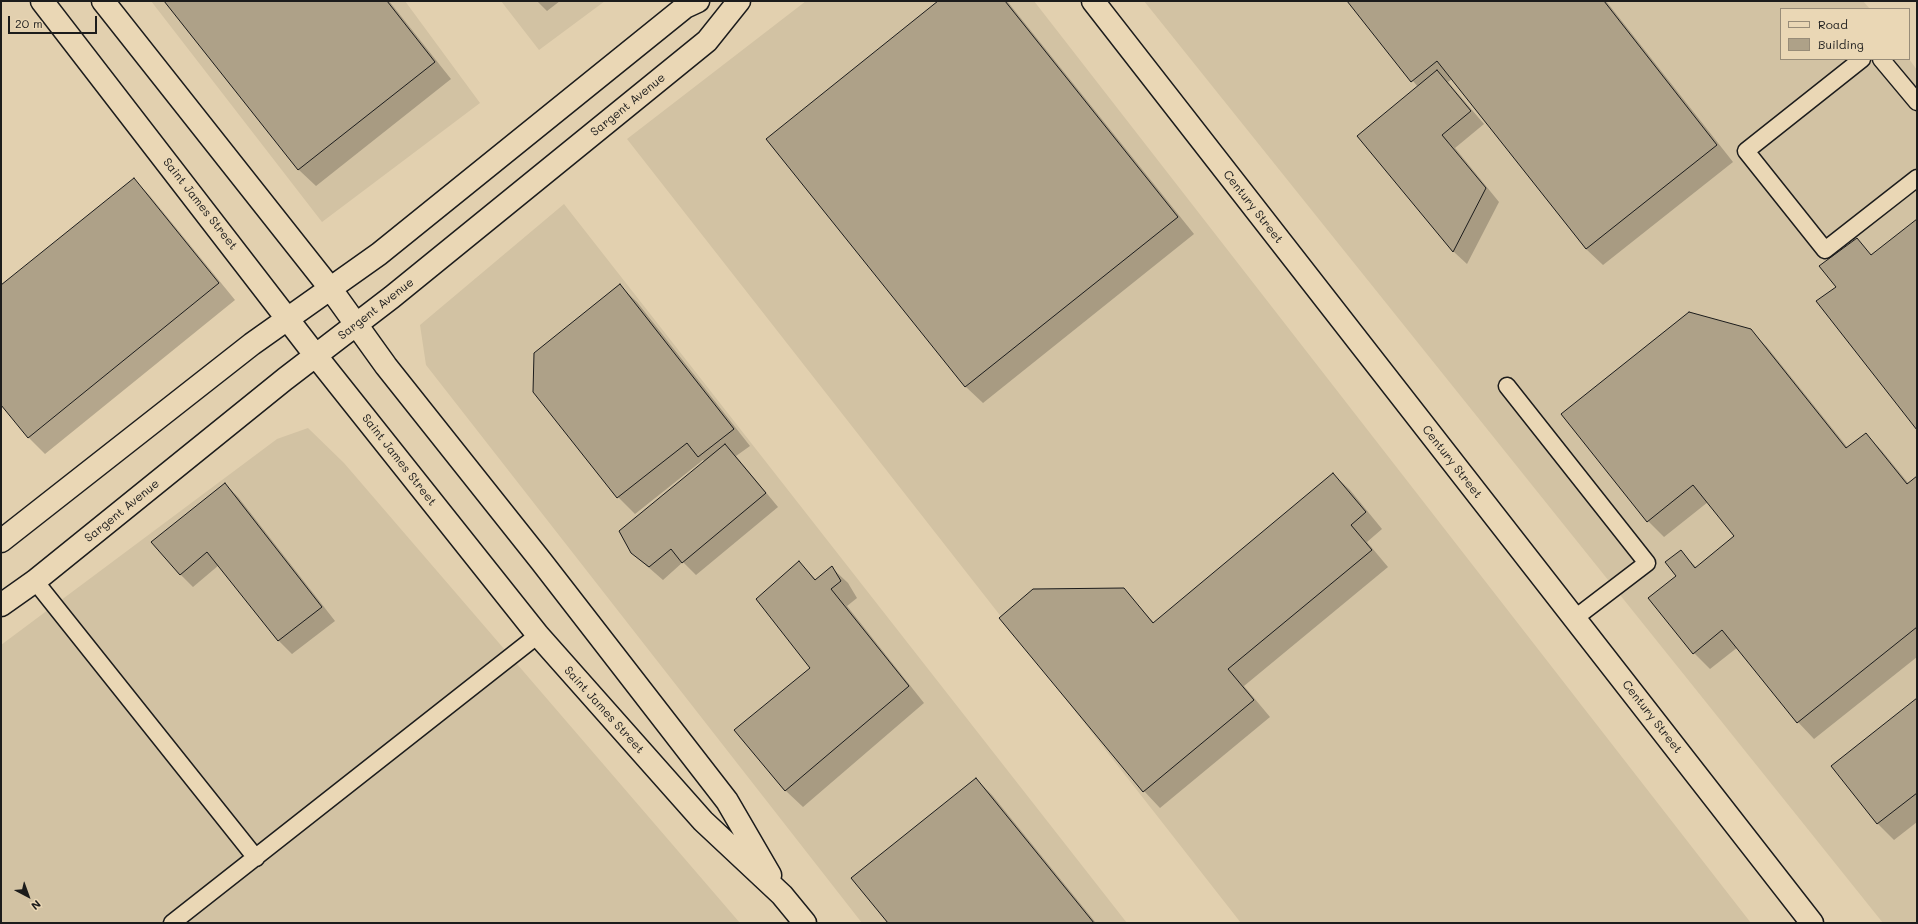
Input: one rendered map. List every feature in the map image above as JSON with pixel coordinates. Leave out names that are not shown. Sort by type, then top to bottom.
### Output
[{"type":"main road","name":"Saint James Street","points":[[102,1],[330,288],[386,366],[541,561],[727,801],[782,896]]},
{"type":"main road","points":[[1,541],[245,349],[379,254],[685,7],[698,1]]},
{"type":"main road","name":"Sargent Avenue","points":[[1,605],[35,581],[356,325],[707,41],[739,1]]},
{"type":"main road","name":"Century Street","points":[[1093,1],[1812,923]]},
{"type":"main road","name":"Saint James Street","points":[[48,3],[316,356],[538,635],[703,821],[782,896],[805,923]]},
{"type":"lane","points":[[1861,60],[1746,151],[1825,250],[1917,178]]},
{"type":"lane","points":[[1883,60],[1917,102]]},
{"type":"lane","points":[[1507,386],[1647,563],[1574,618]]},
{"type":"lane","points":[[35,581],[256,858]]},
{"type":"lane","points":[[172,923],[538,635]]},
{"type":"shaded area","points":[[151,1],[405,1],[480,103],[322,222]]},
{"type":"shaded area","points":[[501,1],[605,1],[539,50]]},
{"type":"shaded area","points":[[806,1],[1034,1],[1751,923],[1241,923],[627,139]]},
{"type":"shaded area","points":[[1144,1],[1863,1],[1869,8],[1780,8],[1780,60],[1910,60],[1917,70],[1917,923],[1883,923]]},
{"type":"shaded area","points":[[564,204],[1127,923],[862,923],[426,365],[420,325]]},
{"type":"shaded area","points":[[308,428],[344,463],[740,923],[1,923],[1,645],[277,439]]},
{"type":"building","points":[[164,1],[387,1],[435,62],[298,170]]},
{"type":"building","points":[[938,1],[1005,1],[1178,217],[965,387],[766,139]]},
{"type":"building","points":[[1347,1],[1604,1],[1717,145],[1586,249],[1437,61],[1411,82]]},
{"type":"building","points":[[1437,70],[1471,111],[1442,135],[1486,188],[1453,252],[1357,136]]},
{"type":"building","points":[[134,178],[219,283],[28,438],[1,405],[1,285]]},
{"type":"building","points":[[1917,219],[1917,430],[1816,301],[1836,287],[1819,266],[1857,238],[1871,255]]},
{"type":"building","points":[[620,284],[734,429],[698,457],[687,443],[617,498],[533,392],[534,353]]},
{"type":"building","points":[[1689,312],[1751,329],[1846,448],[1866,433],[1907,484],[1917,476],[1917,627],[1797,723],[1722,630],[1693,654],[1648,598],[1676,576],[1665,562],[1681,550],[1695,568],[1734,536],[1693,485],[1647,522],[1561,414]]},
{"type":"building","points":[[725,444],[766,493],[682,563],[671,549],[649,567],[631,553],[619,531]]},
{"type":"building","points":[[1333,473],[1366,512],[1351,525],[1372,550],[1228,669],[1254,700],[1143,792],[999,618],[1033,589],[1124,588],[1153,623]]},
{"type":"building","points":[[225,483],[322,607],[278,641],[207,552],[180,575],[151,542]]},
{"type":"building","points":[[799,561],[815,580],[832,566],[841,581],[831,589],[909,686],[785,791],[734,730],[810,668],[756,599]]},
{"type":"building","points":[[1917,698],[1917,793],[1877,824],[1831,766]]},
{"type":"building","points":[[976,778],[1094,923],[888,923],[851,878]]}]
